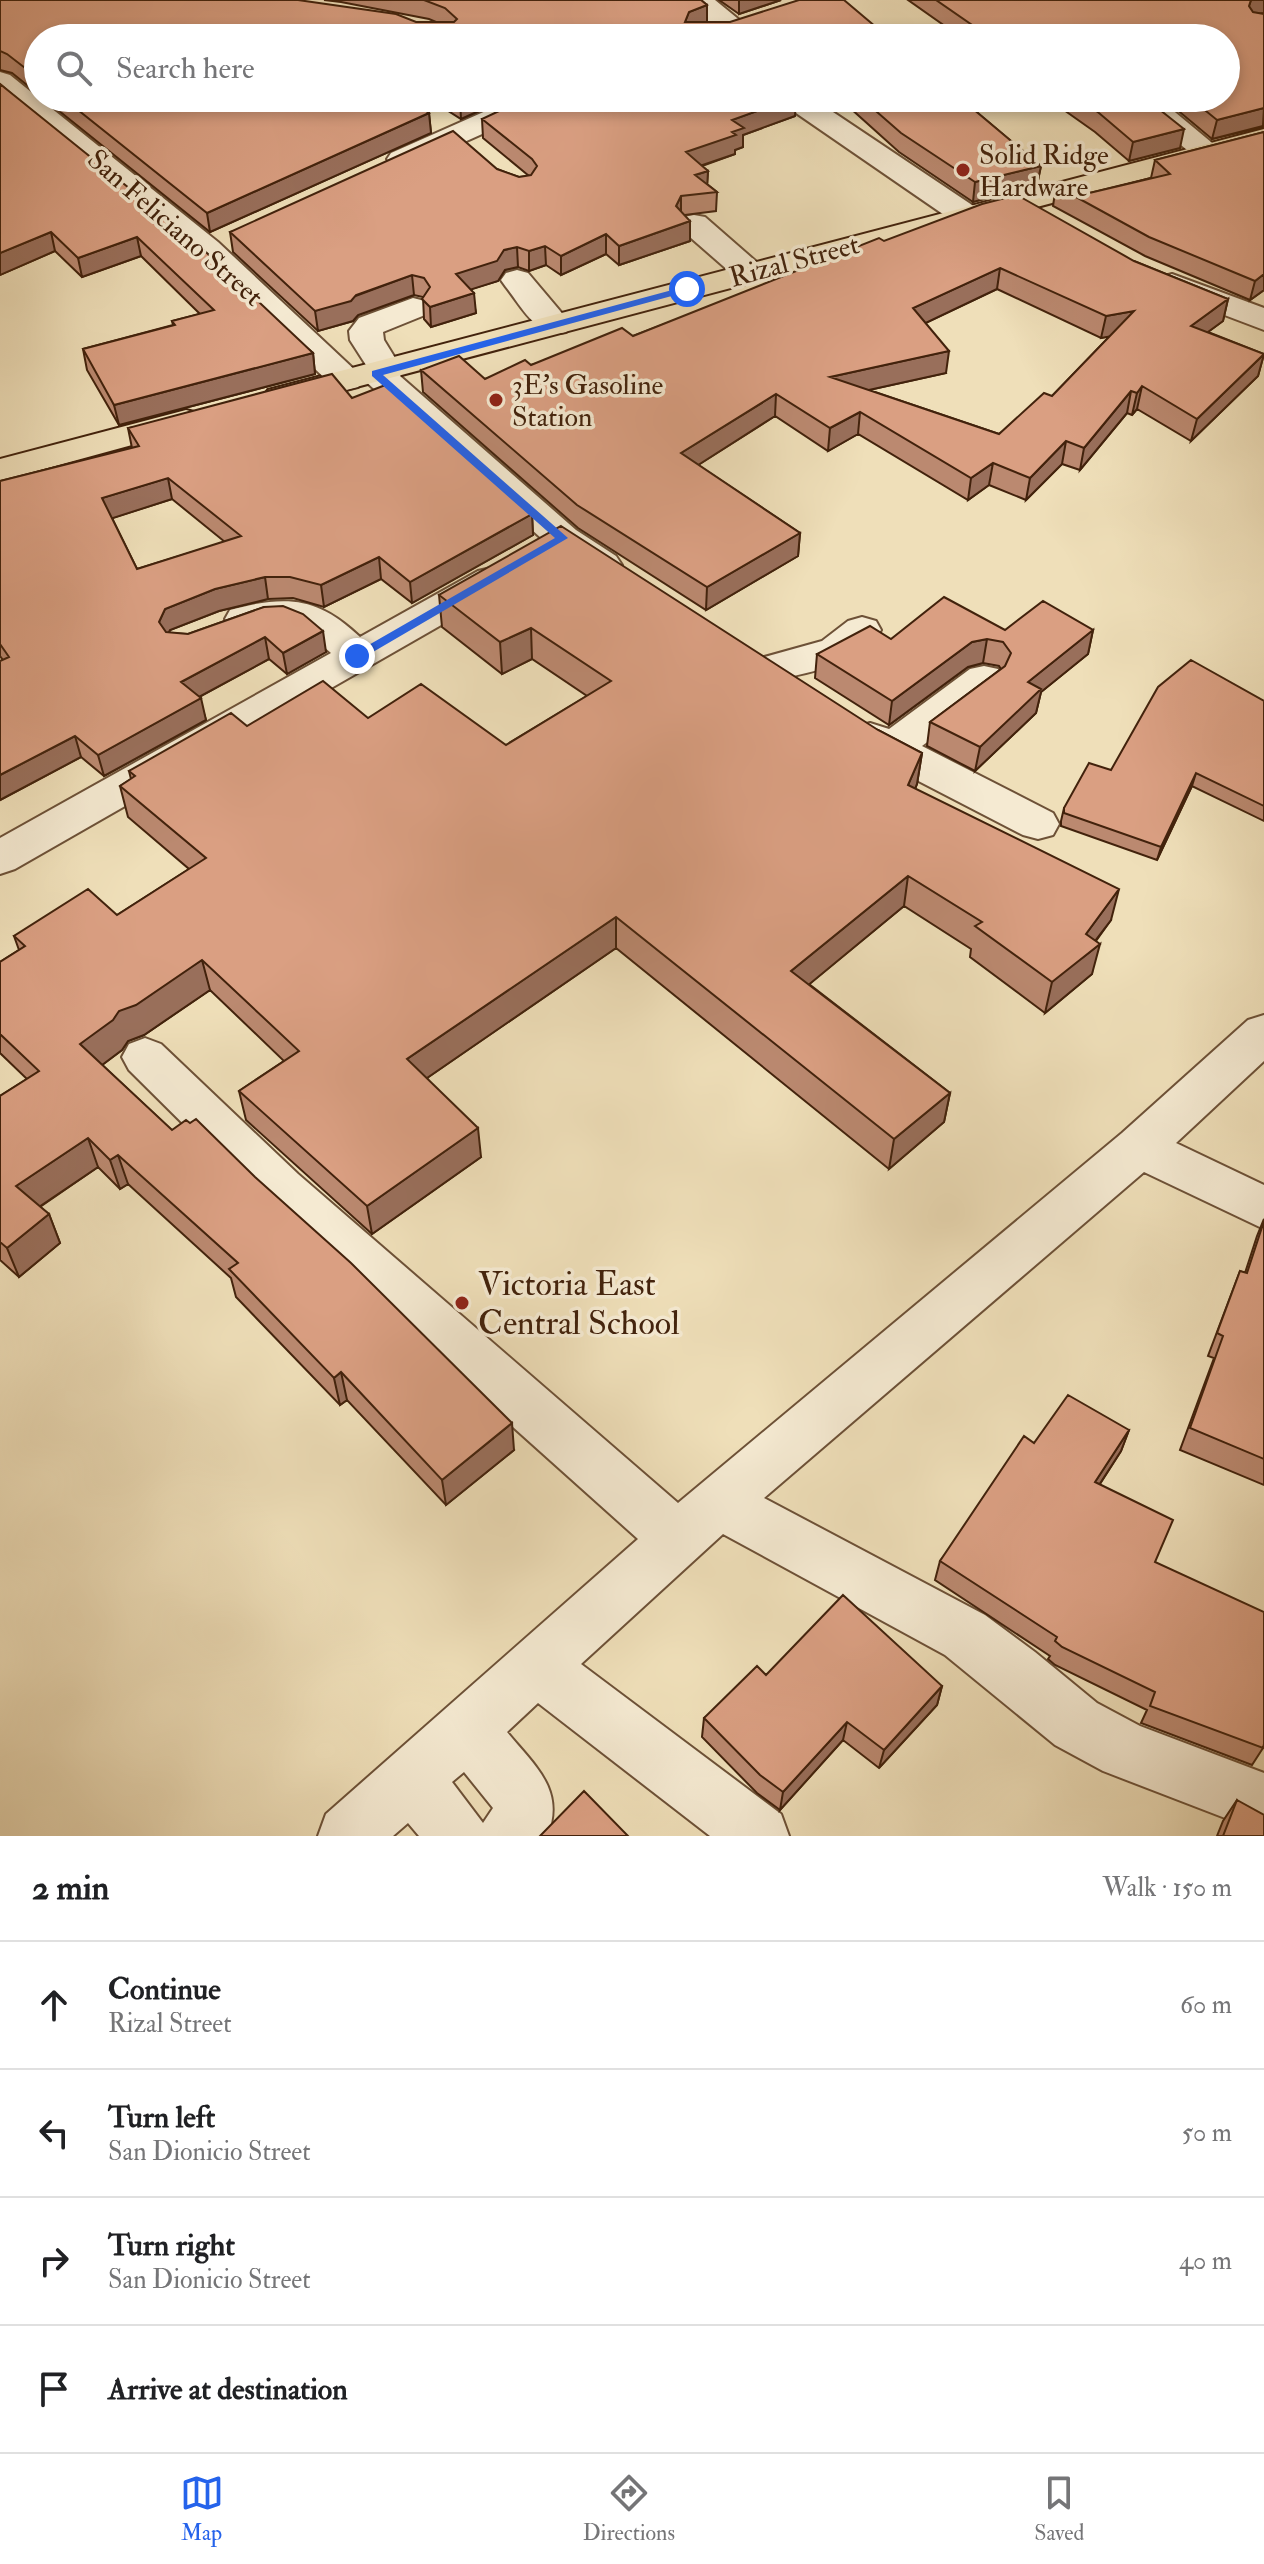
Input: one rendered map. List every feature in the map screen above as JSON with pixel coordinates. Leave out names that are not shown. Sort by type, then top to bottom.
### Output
[{"type":"main road","name":"Rizal Street","points":[[257,403],[964,214],[1264,138]]},
{"type":"main road","points":[[0,470],[212,414]]},
{"type":"street","points":[[697,0],[730,24]]},
{"type":"street","points":[[742,24],[762,17]]},
{"type":"street","name":"San Feliciano Street","points":[[0,81],[24,98]]},
{"type":"street","name":"San Feliciano Street","points":[[43,112],[221,242],[369,375],[540,552],[638,589]]},
{"type":"street","points":[[371,173],[508,112]]},
{"type":"street","points":[[814,112],[964,214]]},
{"type":"street","points":[[1158,112],[1208,152]]},
{"type":"street","points":[[1019,202],[1051,225]]},
{"type":"street","points":[[694,224],[749,272]]},
{"type":"street","points":[[1142,272],[1264,320]]},
{"type":"street","points":[[517,280],[554,325]]},
{"type":"street","points":[[369,375],[366,331],[371,325],[413,308]]},
{"type":"street","points":[[6,844],[357,656],[540,552]]},
{"type":"street","points":[[210,632],[276,612],[300,613],[323,623],[357,656]]},
{"type":"street","points":[[802,694],[751,662],[835,651],[862,630]]},
{"type":"street","points":[[890,749],[984,679]]},
{"type":"street","points":[[839,717],[890,749],[1038,824]]},
{"type":"street","points":[[348,1836],[698,1521],[1139,1147],[1264,1033]]},
{"type":"street","points":[[145,1057],[281,1189],[698,1521],[813,1551],[965,1635],[1015,1672],[1076,1724],[1124,1750],[1264,1803]]},
{"type":"street","points":[[1139,1147],[1264,1208]]},
{"type":"street","points":[[537,1666],[759,1836]]},
{"type":"street","points":[[467,1729],[523,1798],[524,1819],[508,1836]]},
{"type":"street","points":[[411,1780],[458,1836]]},
{"type":"building","points":[[0,0],[298,0],[396,14],[416,22],[454,22],[457,19],[445,8],[424,0],[701,0],[707,5],[689,12],[685,22],[730,22],[799,0],[844,0],[872,24],[24,24],[24,67],[0,51]]},
{"type":"building","points":[[936,0],[1251,0],[1249,6],[1253,12],[1264,14],[1264,108],[1217,120],[1207,112],[1240,112],[1240,24],[971,24]]},
{"type":"building","points":[[0,84],[24,103],[24,112],[35,112],[191,238],[313,353],[114,405],[83,349],[175,325],[172,321],[214,310],[137,237],[78,258],[51,232],[0,253]]},
{"type":"building","points":[[81,112],[429,113],[207,213]]},
{"type":"building","points":[[497,112],[754,112],[732,120],[744,128],[732,132],[736,135],[686,152],[708,171],[695,175],[717,192],[681,196],[676,206],[690,221],[619,246],[606,234],[561,256],[545,246],[529,251],[517,247],[504,250],[497,261],[456,274],[474,293],[430,307],[422,299],[430,287],[424,278],[412,275],[356,295],[351,301],[315,311],[230,232],[453,131],[497,169],[519,177],[531,175],[537,166],[532,159],[482,119]]},
{"type":"building","points":[[877,112],[977,112],[1041,166],[975,182],[901,133]]},
{"type":"building","points":[[1163,112],[1184,129],[1133,142],[1099,113]]},
{"type":"building","points":[[1264,132],[1264,274],[1255,281],[1149,237],[1056,186],[1063,185],[1077,196],[1170,174],[1155,160]]},
{"type":"building","points":[[1017,195],[1134,261],[1228,299],[1191,326],[1264,354],[1197,419],[1142,386],[1137,393],[1131,391],[1084,448],[1066,441],[1030,478],[993,463],[971,478],[860,412],[830,428],[776,394],[681,453],[800,533],[707,587],[577,505],[421,370],[459,356],[485,379],[525,360],[531,365],[622,328],[633,336],[879,238],[884,241],[982,204]],"holes":[[[1000,268],[1106,316],[1134,311],[1052,396],[1044,393],[999,434],[830,377],[949,351],[913,308]]]},
{"type":"building","points":[[332,374],[352,398],[388,384],[532,514],[410,582],[379,557],[321,585],[290,577],[265,577],[215,589],[165,609],[159,622],[166,632],[188,634],[264,607],[283,606],[303,614],[323,631],[283,653],[265,637],[181,682],[201,698],[98,755],[75,736],[0,775],[0,661],[9,657],[0,644],[0,481],[139,446],[128,428]],"holes":[[[168,478],[241,536],[137,569],[102,498]]]},
{"type":"building","points":[[561,526],[878,730],[922,753],[908,785],[1119,889],[1086,934],[1100,944],[1052,982],[975,926],[982,922],[908,876],[791,971],[950,1093],[894,1139],[616,917],[407,1059],[478,1128],[367,1206],[239,1091],[299,1051],[202,960],[136,1005],[119,1011],[113,1020],[80,1044],[172,1130],[186,1120],[190,1123],[196,1119],[351,1263],[512,1423],[442,1480],[341,1372],[334,1378],[229,1269],[238,1263],[118,1155],[110,1160],[88,1138],[16,1186],[49,1214],[7,1248],[0,1242],[0,1096],[39,1071],[0,1034],[0,962],[25,946],[14,936],[88,889],[117,915],[206,858],[120,786],[135,776],[129,771],[231,713],[247,726],[323,681],[368,718],[421,684],[506,745],[611,681],[531,628],[500,642],[439,595]]},
{"type":"building","points":[[944,597],[1005,630],[1043,601],[1093,630],[1028,682],[1041,689],[980,747],[930,722],[1005,666],[1011,653],[1003,642],[987,639],[972,642],[892,701],[817,654],[870,626],[891,639]]},
{"type":"building","points":[[1191,660],[1264,701],[1264,806],[1196,773],[1161,847],[1064,813],[1089,763],[1111,770],[1158,687]]},
{"type":"building","points":[[1264,1221],[1264,1459],[1190,1428],[1223,1336],[1217,1333],[1240,1271],[1247,1273]]},
{"type":"building","points":[[1068,1395],[1129,1430],[1095,1482],[1173,1520],[1155,1562],[1264,1612],[1263,1748],[1150,1706],[1155,1692],[1062,1647],[1055,1641],[1057,1637],[940,1561],[1024,1436],[1034,1443]]},
{"type":"building","points":[[843,1595],[942,1686],[884,1750],[847,1722],[783,1792],[760,1775],[704,1718],[757,1666],[766,1675]]},
{"type":"building","points":[[584,1791],[628,1836],[540,1836]]},
{"type":"building","points":[[1237,1800],[1264,1815],[1264,1836],[1223,1836]]},
{"type":"place","name":"Solid Ridge Hardware","points":[[963,170]]},
{"type":"place","name":"3E's Gasoline Station","points":[[496,400]]},
{"type":"place","name":"Victoria East Central School","points":[[462,1303]]},
{"type":"route","points":[[357,656],[563,538],[376,373],[687,289]]}]
